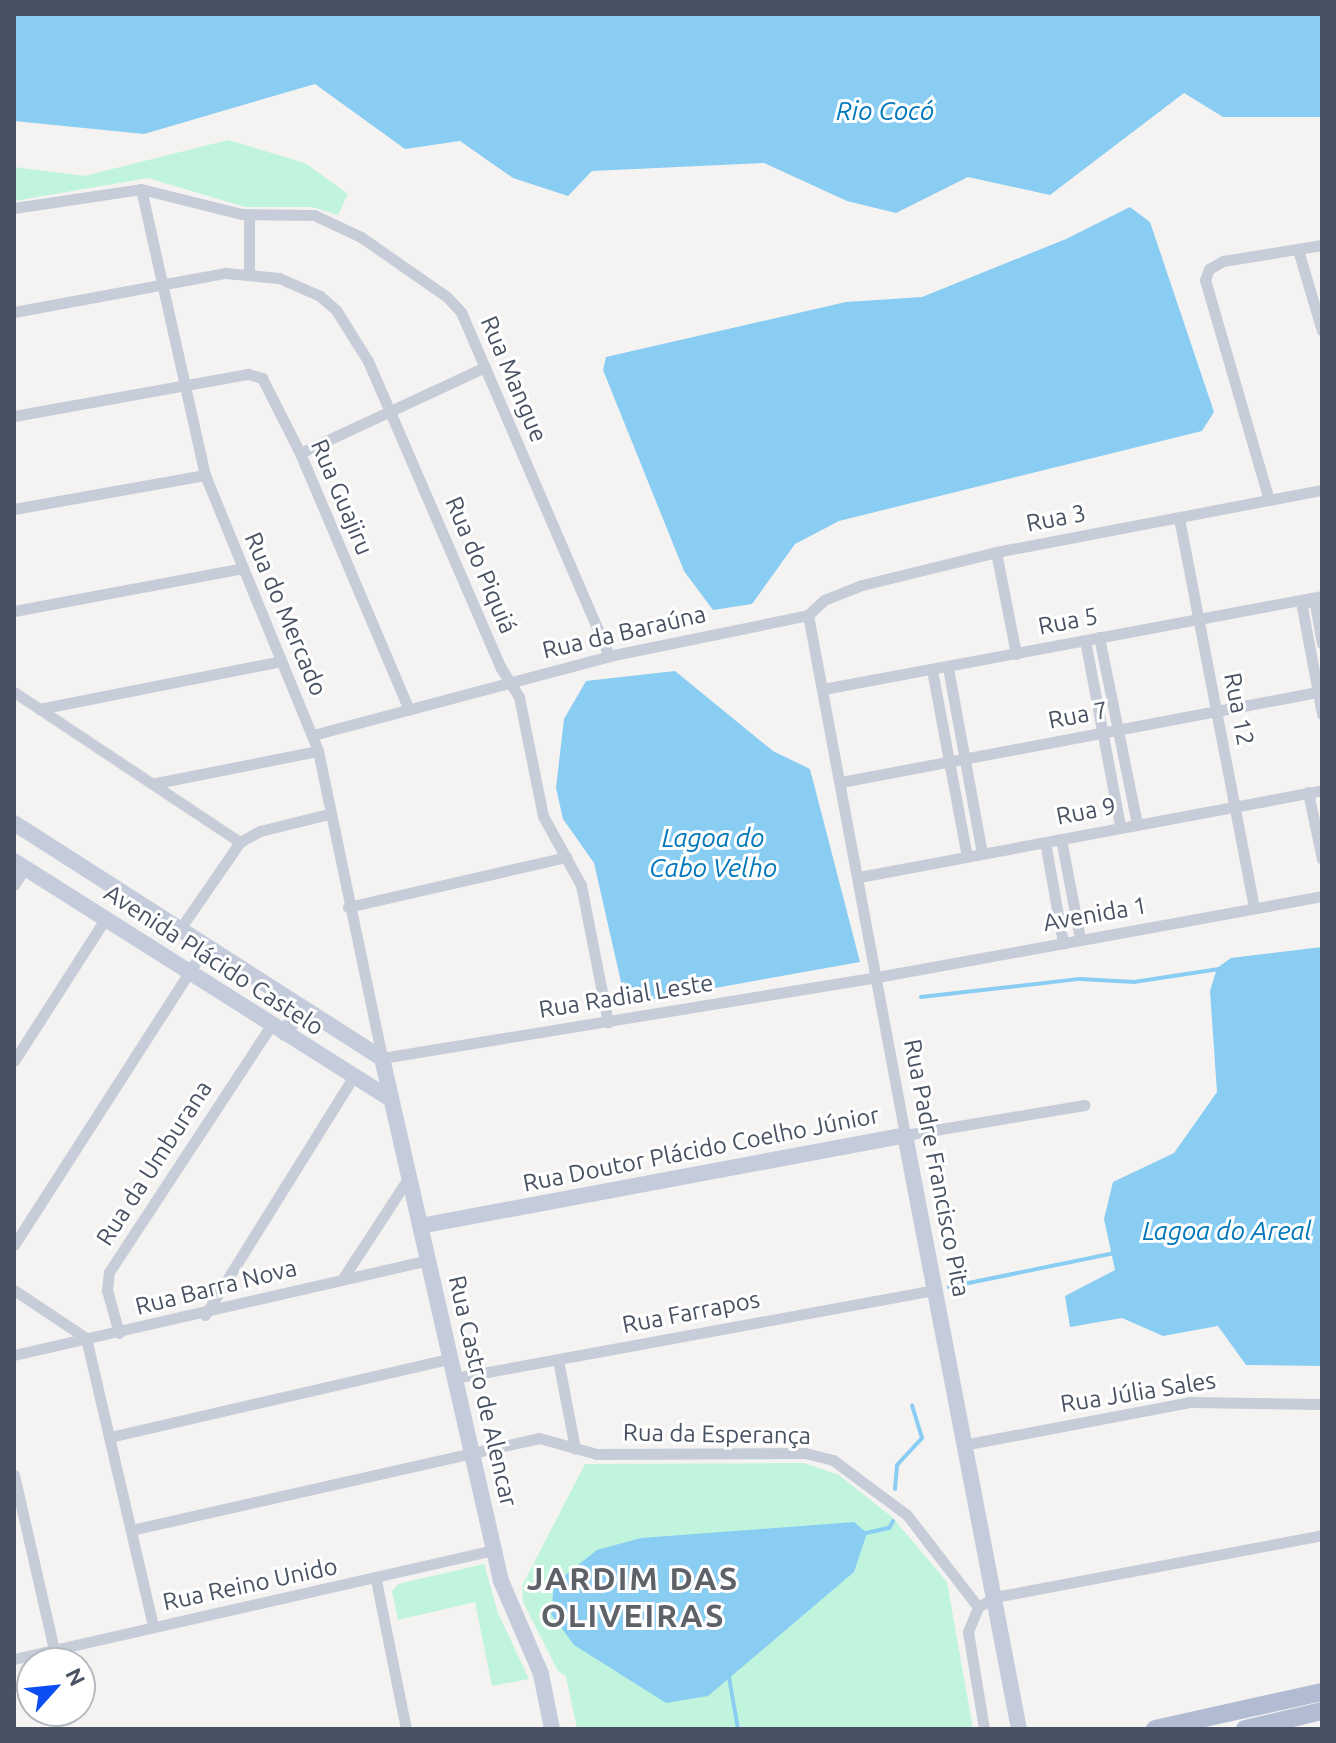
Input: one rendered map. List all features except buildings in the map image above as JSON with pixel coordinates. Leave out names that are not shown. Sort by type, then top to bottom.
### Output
[{"type":"main road","points":[[1155,1729],[1322,1692]]},
{"type":"main road","points":[[1245,1729],[1322,1711]]},
{"type":"street","points":[[14,208],[141,189]]},
{"type":"street","name":"Rua Mangue","points":[[141,189],[249,214],[314,215],[361,237],[455,304],[609,656]]},
{"type":"street","name":"Rua do Mercado","points":[[141,189],[182,384],[205,475],[318,751],[328,814],[382,1058]]},
{"type":"street","points":[[249,214],[249,273]]},
{"type":"street","points":[[1269,500],[1205,280],[1209,269],[1223,261],[1322,245]]},
{"type":"street","points":[[1298,250],[1322,331]]},
{"type":"street","name":"Rua do Piquiá","points":[[14,312],[161,285],[249,273],[300,285],[336,310],[391,411],[509,682],[519,697],[543,816],[581,885],[608,1022]]},
{"type":"street","points":[[300,453],[485,367]]},
{"type":"street","name":"Rua Guajiru","points":[[182,384],[248,374],[262,378],[300,453],[409,710]]},
{"type":"street","points":[[14,416],[182,384]]},
{"type":"street","points":[[14,509],[205,475]]},
{"type":"street","name":"Rua 3","points":[[808,615],[824,600],[862,585],[996,552],[1322,490]]},
{"type":"street","name":"Rua 12","points":[[1179,518],[1254,908]]},
{"type":"street","points":[[996,552],[1016,654]]},
{"type":"street","points":[[14,611],[243,568]]},
{"type":"street","name":"Rua 5","points":[[823,689],[1322,596]]},
{"type":"street","points":[[1322,643],[1315,604],[1308,599],[1302,607],[1322,714]]},
{"type":"street","name":"Rua da Baraúna","points":[[313,735],[609,656],[808,615]]},
{"type":"street","name":"Rua Padre Francisco Pita","points":[[808,615],[1019,1729]]},
{"type":"street","points":[[1099,637],[1137,824]]},
{"type":"street","points":[[1085,640],[1120,826]]},
{"type":"street","points":[[39,709],[281,661]]},
{"type":"street","points":[[948,668],[982,853]]},
{"type":"street","points":[[932,670],[967,857]]},
{"type":"street","points":[[14,692],[156,783],[240,842]]},
{"type":"street","name":"Rua 7","points":[[841,782],[1320,692]]},
{"type":"street","points":[[156,783],[318,751]]},
{"type":"street","name":"Rua 9","points":[[859,877],[1322,790]]},
{"type":"street","points":[[1308,792],[1322,859]]},
{"type":"street","points":[[180,929],[240,842],[274,827],[328,814]]},
{"type":"street","name":"Avenida Plácido Castelo","points":[[14,823],[382,1058]]},
{"type":"street","points":[[1061,839],[1080,939]]},
{"type":"street","points":[[1045,842],[1063,943]]},
{"type":"street","points":[[348,907],[566,857]]},
{"type":"street","points":[[14,885],[20,864]]},
{"type":"street","name":"Avenida Plácido Castelo","points":[[20,864],[390,1099]]},
{"type":"street","name":"Avenida 1","points":[[877,977],[1322,896]]},
{"type":"street","points":[[14,1061],[105,919]]},
{"type":"street","points":[[14,1245],[206,946]]},
{"type":"street","name":"Rua Radial Leste","points":[[382,1058],[877,977]]},
{"type":"street","points":[[278,1029],[301,1007]]},
{"type":"street","name":"Rua da Umburana","points":[[119,1333],[107,1290],[109,1272],[278,1029]]},
{"type":"street","name":"Rua Castro de Alencar","points":[[382,1058],[506,1599],[541,1674],[552,1729]]},
{"type":"street","points":[[205,1315],[353,1077]]},
{"type":"street","name":"Rua Doutor Plácido Coelho Júnior","points":[[420,1226],[905,1135],[1085,1105]]},
{"type":"street","points":[[343,1278],[409,1177]]},
{"type":"street","name":"Rua Barra Nova","points":[[14,1355],[205,1315],[343,1278],[428,1260]]},
{"type":"street","points":[[14,1290],[86,1338],[153,1627]]},
{"type":"street","name":"Rua Farrapos","points":[[455,1378],[935,1290]]},
{"type":"street","points":[[110,1437],[451,1358]]},
{"type":"street","points":[[558,1360],[575,1448]]},
{"type":"street","name":"Rua Júlia Sales","points":[[963,1445],[1191,1402],[1322,1404]]},
{"type":"street","name":"Rua da Esperança","points":[[131,1530],[471,1450],[539,1438],[613,1455],[814,1454],[844,1467],[900,1508],[978,1607]]},
{"type":"street","points":[[14,1475],[54,1647]]},
{"type":"street","points":[[984,1729],[968,1632],[978,1607],[995,1597],[1322,1535]]},
{"type":"street","name":"Rua Reino Unido","points":[[63,1647],[376,1580],[494,1550]]},
{"type":"street","points":[[376,1580],[406,1729]]},
{"type":"green space","points":[[228,140],[305,163],[348,194],[338,215],[312,207],[245,207],[148,178],[14,201],[14,167],[84,176]]},
{"type":"green space","points":[[804,1463],[839,1475],[892,1517],[947,1582],[973,1729],[577,1729],[566,1676],[558,1671],[523,1602],[522,1586],[585,1464]]},
{"type":"green space","points":[[484,1564],[498,1613],[529,1679],[492,1686],[475,1602],[398,1620],[392,1591],[398,1584]]},
{"type":"water","name":"Rio Cocó","points":[[14,14],[1322,14],[1322,117],[1223,117],[1184,93],[1050,195],[968,177],[896,213],[847,201],[764,163],[592,171],[568,196],[513,178],[460,141],[405,149],[315,84],[144,134],[14,121]]},
{"type":"water","points":[[1130,207],[1150,222],[1214,412],[1202,431],[839,521],[795,544],[752,604],[713,610],[684,571],[603,370],[606,357],[846,302],[922,297],[1066,239]]},
{"type":"water","name":"Lagoa do Cabo Velho","points":[[675,671],[773,751],[810,769],[860,962],[626,1004],[594,863],[563,819],[556,788],[564,719],[586,681]]},
{"type":"water","name":"Lagoa do Areal","points":[[1322,947],[1322,1366],[1246,1365],[1218,1326],[1163,1336],[1122,1318],[1070,1327],[1065,1296],[1115,1270],[1104,1219],[1113,1182],[1174,1153],[1217,1092],[1210,991],[1217,968],[1231,958]]},
{"type":"water","points":[[854,1522],[867,1533],[854,1572],[708,1696],[666,1703],[574,1645],[551,1614],[554,1584],[597,1550],[641,1538]]},
{"type":"waterway","points":[[921,997],[1080,979],[1134,982],[1219,969]]},
{"type":"waterway","points":[[949,1287],[1115,1253]]},
{"type":"waterway","points":[[895,1489],[897,1465],[922,1438],[912,1405]]},
{"type":"waterway","points":[[862,1534],[889,1528],[893,1521]]},
{"type":"waterway","points":[[729,1677],[738,1729]]},
{"type":"district","name":"JARDIM DAS OLIVEIRAS","points":[[633,1598]]}]
